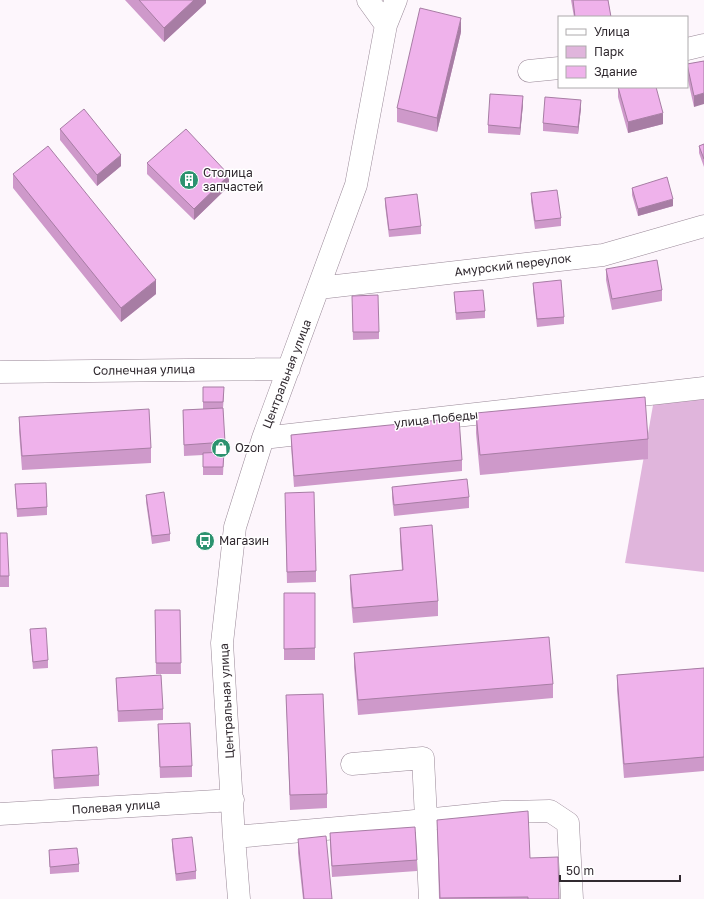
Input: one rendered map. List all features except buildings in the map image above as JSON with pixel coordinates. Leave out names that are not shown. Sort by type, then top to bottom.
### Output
[{"type":"street","points":[[368,0],[386,25]]},
{"type":"street","name":"Центральная улица","points":[[239,899],[222,643],[235,527],[263,438],[356,185],[386,25],[396,0]]},
{"type":"street","points":[[688,50],[704,45]]},
{"type":"street","points":[[529,71],[558,68]]},
{"type":"street","name":"Амурский переулок","points":[[319,288],[603,255],[704,226]]},
{"type":"street","name":"Солнечная улица","points":[[0,372],[289,368]]},
{"type":"street","name":"улица Победы","points":[[263,438],[704,388]]},
{"type":"street","points":[[352,764],[423,758],[430,899]]},
{"type":"street","name":"Полевая улица","points":[[0,814],[233,800]]},
{"type":"street","points":[[234,837],[503,812],[550,811],[568,823],[572,899]]},
{"type":"green space","points":[[704,388],[704,572],[625,563],[655,394]]},
{"type":"place","name":"Столица запчастей","points":[[189,180]]},
{"type":"place","name":"Ozon","points":[[221,448]]},
{"type":"place","name":"Магазин","points":[[205,541]]}]
